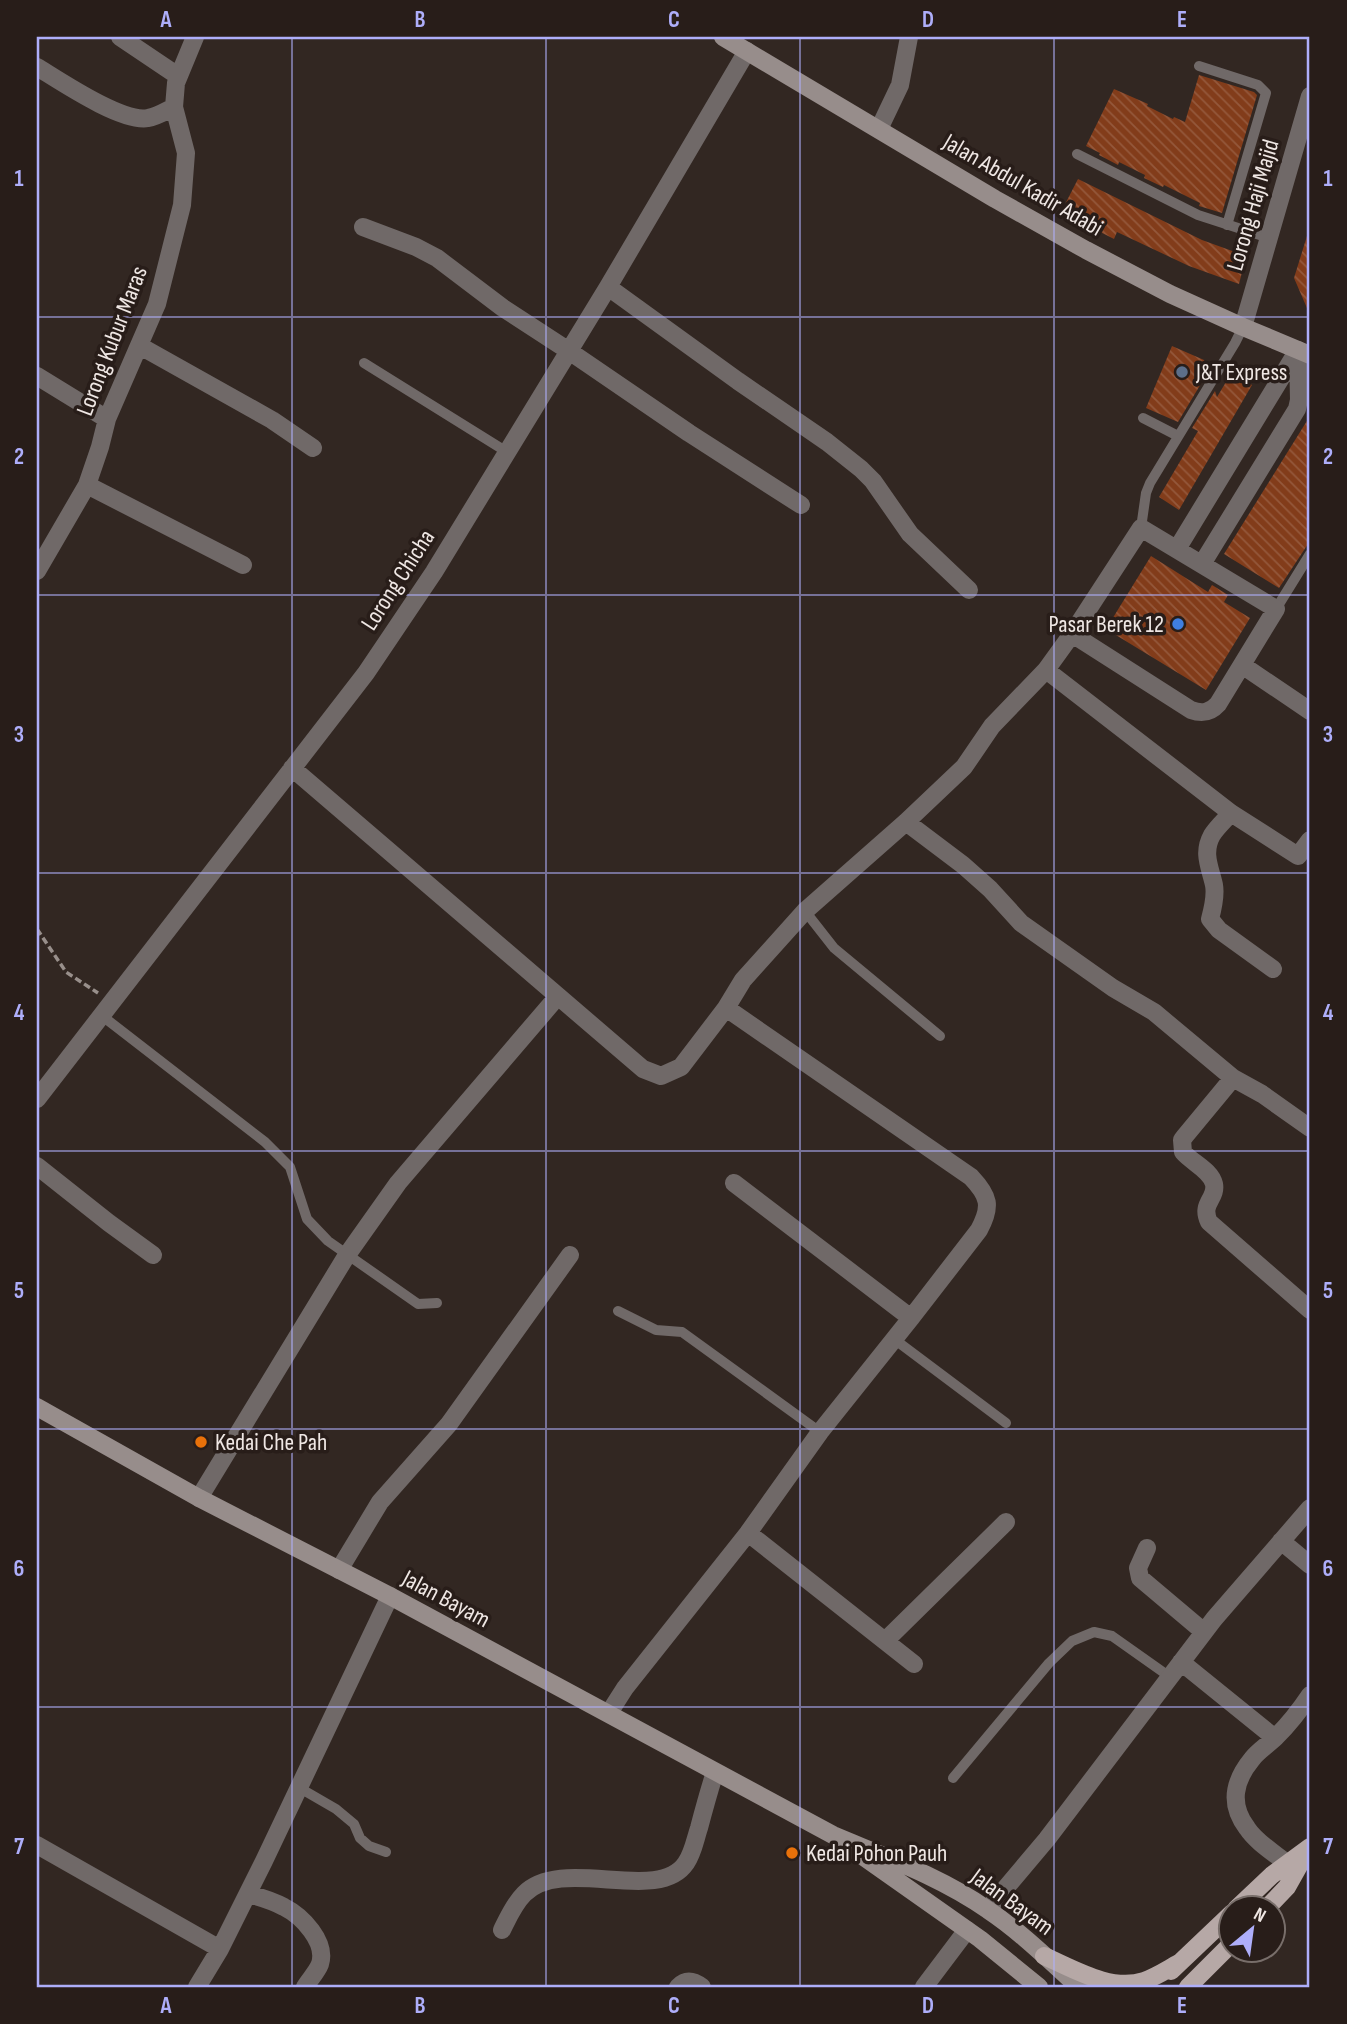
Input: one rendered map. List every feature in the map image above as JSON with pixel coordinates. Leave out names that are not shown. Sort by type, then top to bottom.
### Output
[{"type":"main road","name":"Jalan Abdul Kadir Adabi","points":[[723,37],[1086,250],[1170,294],[1304,353]]},
{"type":"main road","name":"Jalan Bayam","points":[[37,1407],[199,1498],[390,1596],[833,1835],[944,1883],[988,1909],[1079,1987]]},
{"type":"main road","name":"Jalan Bayam","points":[[833,1835],[967,1930],[1039,1987]]},
{"type":"main road","points":[[1251,1895],[1272,1875],[1309,1848]]},
{"type":"main road","points":[[1280,1895],[1287,1888],[1309,1848]]},
{"type":"main road","points":[[1155,1987],[1218,1926]]},
{"type":"main road","points":[[1044,1956],[1096,1978],[1130,1984],[1145,1981],[1179,1963]]},
{"type":"main road","points":[[1192,1984],[1218,1957]]},
{"type":"street","points":[[120,37],[178,76]]},
{"type":"street","name":"Lorong Kubur Maras","points":[[37,571],[87,485],[107,419],[158,304],[182,205],[186,153],[174,107],[178,76],[195,37]]},
{"type":"street","points":[[879,129],[900,85],[909,37]]},
{"type":"street","name":"Lorong Chicha","points":[[37,1099],[366,673],[434,572],[747,51]]},
{"type":"street","points":[[37,67],[94,101],[135,118],[149,118],[174,107]]},
{"type":"street","name":"Lorong Haji Majid","points":[[1243,327],[1310,96]]},
{"type":"street","points":[[363,227],[437,258],[503,308],[688,433],[801,505]]},
{"type":"street","points":[[607,287],[738,382],[827,442],[861,469],[873,481],[910,534],[969,590]]},
{"type":"street","points":[[140,346],[272,420],[313,449]]},
{"type":"street","points":[[1177,549],[1304,353]]},
{"type":"street","points":[[1202,564],[1297,408],[1304,353]]},
{"type":"street","points":[[37,376],[107,419]]},
{"type":"street","points":[[87,485],[243,565]]},
{"type":"street","points":[[292,768],[643,1069],[661,1076],[681,1067],[744,980],[806,911],[964,767],[992,726],[1046,670],[1141,528],[1276,609],[1218,704],[1206,713],[1191,710],[1072,634]]},
{"type":"street","points":[[1242,665],[1310,711]]},
{"type":"street","points":[[1046,670],[1231,813],[1304,859],[1310,840]]},
{"type":"street","points":[[1231,813],[1212,835],[1207,855],[1214,887],[1214,904],[1210,919],[1219,930],[1273,970]]},
{"type":"street","points":[[906,822],[963,865],[990,889],[1021,923],[1114,988],[1154,1012],[1233,1078],[1262,1094],[1310,1128]]},
{"type":"street","points":[[199,1498],[347,1255],[398,1183],[558,996]]},
{"type":"street","points":[[609,1713],[625,1688],[748,1533],[820,1432],[911,1318],[987,1216],[988,1201],[971,1177],[726,1008]]},
{"type":"street","points":[[1233,1078],[1182,1140],[1183,1152],[1208,1174],[1214,1184],[1214,1193],[1207,1203],[1206,1214],[1209,1222],[1310,1310]]},
{"type":"street","points":[[37,1166],[153,1255]]},
{"type":"street","points":[[734,1183],[911,1318]]},
{"type":"street","points":[[340,1570],[380,1502],[449,1424],[570,1255]]},
{"type":"street","points":[[988,1909],[1047,1839],[1204,1632],[1310,1508]]},
{"type":"street","points":[[885,1641],[1006,1522]]},
{"type":"street","points":[[748,1533],[914,1664]]},
{"type":"street","points":[[1280,1541],[1310,1564]]},
{"type":"street","points":[[1147,1548],[1138,1568],[1140,1578],[1204,1632]]},
{"type":"street","points":[[197,1987],[220,1949],[390,1596]]},
{"type":"street","points":[[1175,1669],[1275,1738]]},
{"type":"street","points":[[1288,1864],[1248,1830],[1238,1814],[1234,1794],[1252,1758],[1275,1738],[1310,1695]]},
{"type":"street","points":[[502,1930],[526,1892],[545,1882],[571,1878],[657,1881],[674,1875],[686,1864],[693,1847],[715,1772]]},
{"type":"street","points":[[37,1845],[220,1949]]},
{"type":"street","points":[[247,1894],[286,1908],[298,1916],[314,1935],[320,1948],[320,1964],[305,1987]]},
{"type":"street","points":[[924,1987],[967,1930]]},
{"type":"street","points":[[678,1987],[690,1981],[702,1987]]},
{"type":"lane","points":[[1199,66],[1258,85],[1266,93],[1227,225]]},
{"type":"lane","points":[[1077,154],[1191,212],[1269,238]]},
{"type":"lane","points":[[1141,528],[1150,483],[1243,327]]},
{"type":"lane","points":[[364,363],[507,452]]},
{"type":"lane","points":[[1143,418],[1178,436]]},
{"type":"lane","points":[[1276,609],[1310,554]]},
{"type":"lane","points":[[806,911],[834,948],[940,1036]]},
{"type":"lane","points":[[107,1008],[265,1142],[290,1167],[307,1219],[328,1241],[418,1304],[437,1303]]},
{"type":"lane","points":[[618,1311],[656,1330],[682,1332],[820,1432]]},
{"type":"lane","points":[[894,1339],[1006,1423]]},
{"type":"lane","points":[[953,1778],[1049,1663],[1072,1641],[1094,1632],[1112,1636],[1175,1669]]},
{"type":"lane","points":[[298,1787],[354,1824],[360,1838],[369,1846],[386,1852]]},
{"type":"path","points":[[37,929],[66,972],[107,1008]]},
{"type":"building","points":[[1199,75],[1257,95],[1222,213],[1199,206],[1200,203],[1144,178],[1145,175],[1119,162],[1118,165],[1086,146],[1114,89],[1173,119],[1174,117],[1185,122]]},
{"type":"building","points":[[1078,179],[1202,240],[1246,256],[1239,284],[1189,266],[1117,232],[1114,239],[1061,212]]},
{"type":"building","points":[[1307,236],[1310,236],[1310,315],[1294,278]]},
{"type":"building","points":[[1172,346],[1204,360],[1208,372],[1178,422],[1146,408]]},
{"type":"building","points":[[1232,372],[1252,385],[1179,510],[1159,497],[1198,431],[1192,428],[1215,391],[1217,397]]},
{"type":"building","points":[[1310,416],[1310,541],[1279,588],[1224,554]]},
{"type":"building","name":"Pasar Berek 12","points":[[1151,556],[1208,592],[1212,585],[1228,595],[1224,602],[1250,618],[1206,690],[1106,629]]},
{"type":"place","name":"J&T Express","points":[[1182,372]]},
{"type":"place","name":"Pasar Berek 12","points":[[1178,624]]},
{"type":"place","name":"Kedai Che Pah","points":[[201,1442]]},
{"type":"place","name":"Kedai Pohon Pauh","points":[[792,1853]]}]
